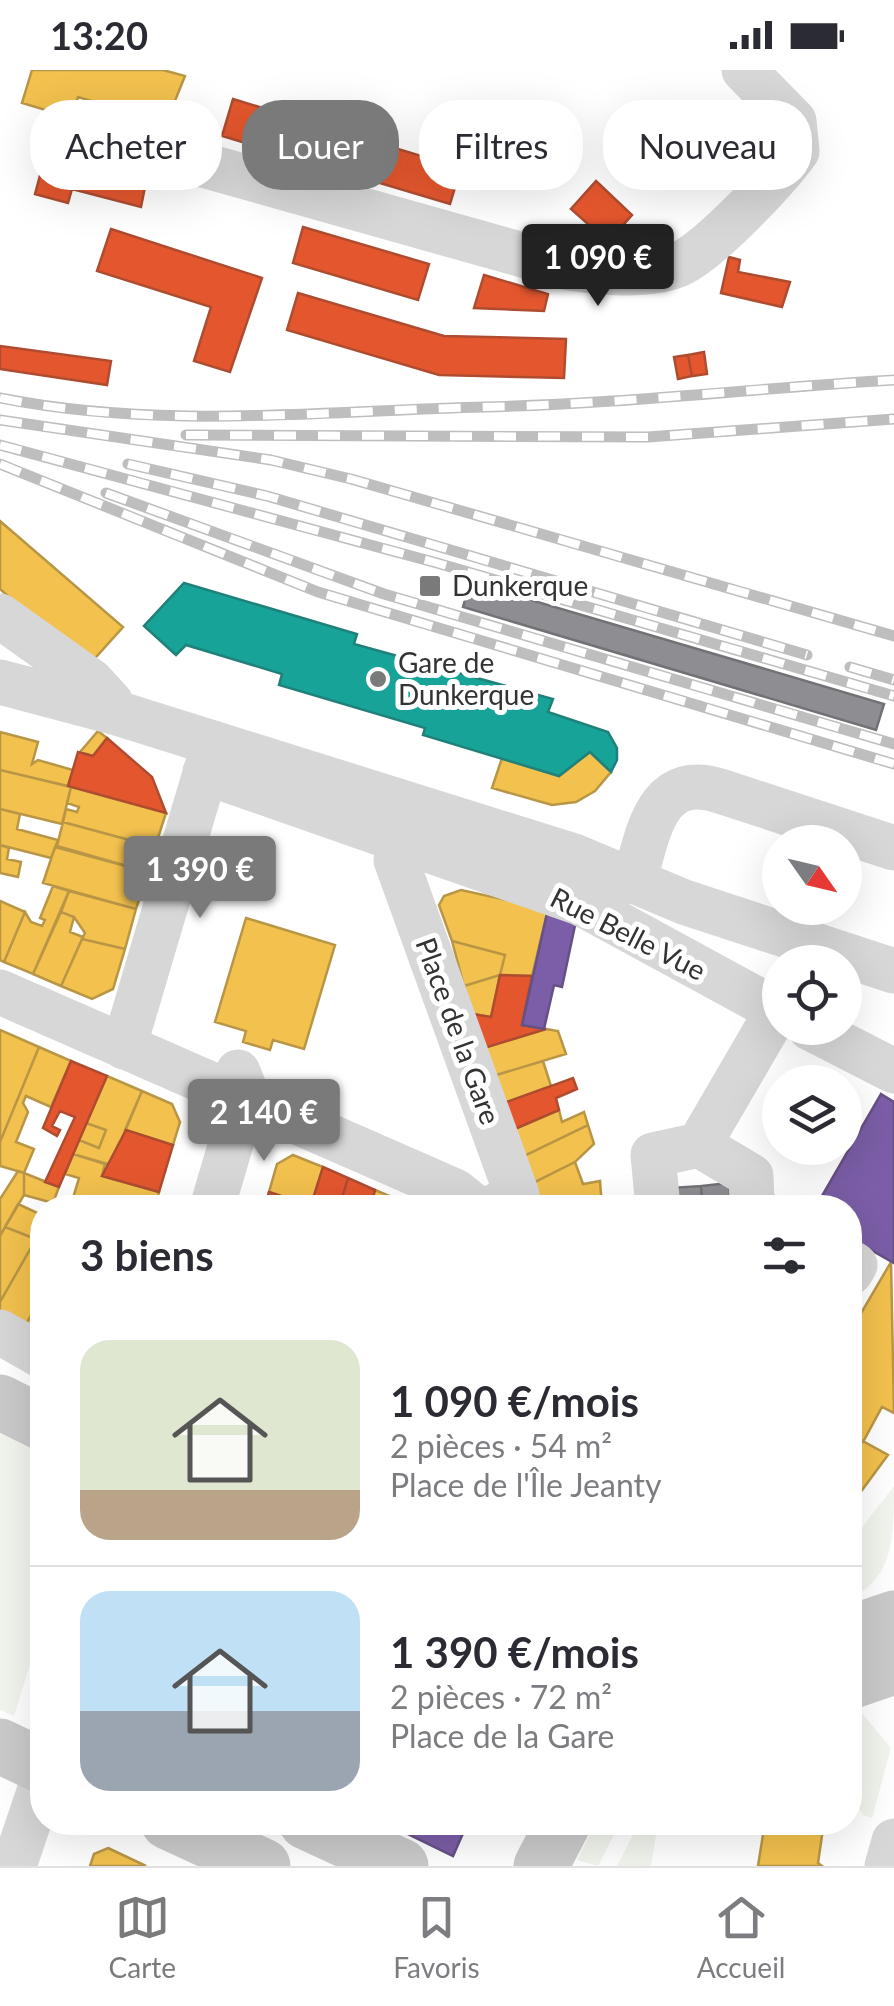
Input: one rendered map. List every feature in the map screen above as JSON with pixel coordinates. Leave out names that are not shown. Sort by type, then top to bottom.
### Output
[{"type":"main road","points":[[0,1402],[30,1417]]},
{"type":"main road","points":[[862,1665],[883,1634]]},
{"type":"main road","points":[[0,1746],[30,1760]]},
{"type":"main road","points":[[196,1835],[263,1866]]},
{"type":"main road","points":[[334,1835],[401,1866]]},
{"type":"main road","points":[[542,1866],[558,1835]]},
{"type":"main road","points":[[564,1866],[580,1835]]},
{"type":"street","points":[[222,170],[565,267],[613,272],[672,267],[704,247],[797,151],[794,121],[744,70]]},
{"type":"street","points":[[0,616],[91,681],[118,713]]},
{"type":"street","points":[[0,682],[118,713],[210,758],[404,831],[480,847]]},
{"type":"street","points":[[210,758],[480,847]]},
{"type":"street","points":[[128,1035],[210,758]]},
{"type":"street","points":[[637,873],[660,807],[669,795],[692,786],[708,787],[894,848]]},
{"type":"street","points":[[637,873],[666,822],[695,809],[762,830]]},
{"type":"street","name":"Place de la Gare","points":[[404,831],[396,860],[517,1195]]},
{"type":"street","name":"Rue Belle Vue","points":[[480,847],[574,856],[637,873]]},
{"type":"street","name":"Rue Belle Vue","points":[[480,847],[762,1003]]},
{"type":"street","points":[[862,863],[894,873]]},
{"type":"street","points":[[637,873],[684,872],[762,897]]},
{"type":"street","points":[[637,873],[894,971]]},
{"type":"street","points":[[843,925],[894,942]]},
{"type":"street","points":[[0,992],[128,1035],[244,1100],[460,1195]]},
{"type":"street","points":[[699,1146],[769,1045]]},
{"type":"street","name":"Rue Belle Vue","points":[[843,1045],[894,1071]]},
{"type":"street","points":[[216,1195],[244,1100]]},
{"type":"street","points":[[657,1195],[653,1156],[699,1146],[750,1176],[751,1195]]},
{"type":"street","points":[[0,1332],[30,1349]]},
{"type":"street","points":[[14,1866],[30,1819]]},
{"type":"street","points":[[887,1866],[894,1841]]},
{"type":"shaded area","points":[[0,1432],[30,1448],[30,1664],[14,1716],[0,1710]]},
{"type":"shaded area","points":[[894,1486],[889,1551],[878,1577],[862,1591],[862,1528]]},
{"type":"shaded area","points":[[862,1713],[891,1748],[872,1818],[863,1815]]},
{"type":"shaded area","points":[[590,1835],[614,1835],[598,1866],[577,1860]]},
{"type":"shaded area","points":[[633,1835],[656,1835],[651,1866],[617,1866]]},
{"type":"building: Logements","points":[[32,70],[163,70],[185,76],[175,100],[78,97],[30,100],[30,105],[22,103]]},
{"type":"building: Logements","points":[[0,521],[123,627],[88,666],[0,589]]},
{"type":"building: Logements","points":[[98,731],[107,738],[93,756],[80,752]]},
{"type":"building: Logements","points":[[0,732],[38,742],[32,764],[38,760],[73,770],[68,786],[0,770]]},
{"type":"building: Logements","points":[[590,752],[611,772],[595,791],[576,802],[552,805],[492,788],[502,758],[559,776]]},
{"type":"building: Logements","points":[[0,770],[71,787],[62,824],[0,809]]},
{"type":"building: Logements","points":[[71,787],[166,813],[155,847],[63,822],[66,809],[77,812],[79,807],[67,803]]},
{"type":"building: Logements","points":[[0,809],[20,814],[17,829],[58,840],[51,858],[0,845]]},
{"type":"building: Logements","points":[[63,822],[155,847],[148,872],[57,846]]},
{"type":"building: Logements","points":[[0,845],[9,848],[7,859],[21,862],[18,877],[0,873]]},
{"type":"building: Logements","points":[[55,847],[148,872],[136,909],[43,883]]},
{"type":"building: Logements","points":[[53,886],[69,891],[33,974],[4,962],[25,912],[31,922],[42,926],[45,920],[40,918]]},
{"type":"building: Logements","points":[[461,890],[548,909],[532,976],[500,975],[505,955],[452,941],[439,905],[444,896]]},
{"type":"building: Logements","points":[[69,891],[136,909],[125,949],[82,939],[85,933],[74,917],[61,912]]},
{"type":"building: Logements","points":[[0,901],[25,912],[4,962],[0,960]]},
{"type":"building: Logements","points":[[61,912],[74,917],[70,932],[83,937],[61,986],[33,974]]},
{"type":"building: Logements","points":[[246,918],[335,945],[304,1049],[273,1040],[270,1050],[243,1042],[246,1031],[215,1022]]},
{"type":"building: Logements","points":[[82,939],[125,949],[113,989],[92,999],[61,986]]},
{"type":"building: Logements","points":[[452,941],[505,955],[500,975],[464,986]]},
{"type":"building: Logements","points":[[500,975],[491,1017],[473,1014],[464,986]]},
{"type":"building: Logements","points":[[546,1029],[558,1031],[566,1054],[493,1076],[484,1048]]},
{"type":"building: Logements","points":[[0,1030],[39,1047],[0,1142]]},
{"type":"building: Logements","points":[[39,1047],[71,1061],[51,1107],[26,1096],[23,1103],[28,1112],[16,1142],[34,1149],[24,1173],[0,1166],[0,1142]]},
{"type":"building: Logements","points":[[543,1061],[551,1086],[501,1104],[493,1076]]},
{"type":"building: Logements","points":[[107,1076],[142,1091],[111,1165],[73,1154],[79,1140],[99,1148],[106,1130],[86,1123]]},
{"type":"building: Logements","points":[[142,1091],[172,1104],[180,1122],[173,1145],[125,1130]]},
{"type":"building: Logements","points":[[559,1110],[562,1122],[584,1112],[588,1125],[518,1159],[510,1131]]},
{"type":"building: Logements","points":[[86,1123],[106,1130],[99,1148],[79,1140]]},
{"type":"building: Logements","points":[[588,1125],[594,1144],[575,1162],[527,1186],[518,1159]]},
{"type":"building: Logements","points":[[73,1154],[105,1164],[102,1176],[159,1192],[74,1195],[79,1178],[65,1174]]},
{"type":"building: Logements","points":[[293,1155],[323,1167],[314,1195],[269,1192],[277,1164]]},
{"type":"building: Logements","points":[[575,1162],[583,1184],[600,1181],[601,1195],[530,1195],[527,1186]]},
{"type":"building: Logements","points":[[18,1171],[24,1173],[24,1195],[0,1236],[0,1199]]},
{"type":"building: Logements","points":[[24,1173],[59,1187],[56,1195],[24,1195]]},
{"type":"building: Logements","points":[[18,1204],[30,1210],[30,1237],[5,1227]]},
{"type":"building: Logements","points":[[5,1227],[30,1237],[30,1250],[0,1302],[0,1236]]},
{"type":"building: Logements","points":[[30,1250],[30,1317],[25,1326],[0,1311],[0,1302]]},
{"type":"building: Logements","points":[[891,1262],[894,1413],[882,1407],[863,1442],[862,1441],[862,1312]]},
{"type":"building: Logements","points":[[862,1441],[888,1455],[862,1490]]},
{"type":"building: Logements","points":[[763,1835],[822,1835],[818,1863],[822,1866],[758,1866]]},
{"type":"building: Logements","points":[[108,1848],[146,1866],[90,1866],[94,1854]]},
{"type":"building: Commerces","points":[[233,99],[242,102],[242,142],[222,136]]},
{"type":"building: Commerces","points":[[399,149],[419,155],[419,190],[454,190],[450,204],[399,189]]},
{"type":"building: Commerces","points":[[596,181],[632,215],[608,242],[571,209]]},
{"type":"building: Commerces","points":[[36,190],[72,190],[68,203],[35,194]]},
{"type":"building: Commerces","points":[[76,190],[144,190],[141,207]]},
{"type":"building: Commerces","points":[[303,227],[429,264],[418,300],[293,263]]},
{"type":"building: Commerces","points":[[111,229],[262,278],[230,372],[194,361],[211,307],[97,271]]},
{"type":"building: Commerces","points":[[729,257],[740,260],[738,272],[790,282],[782,307],[721,293]]},
{"type":"building: Commerces","points":[[484,275],[548,294],[544,311],[474,308]]},
{"type":"building: Commerces","points":[[298,293],[444,336],[566,339],[564,378],[439,375],[287,330]]},
{"type":"building: Commerces","points":[[0,346],[111,361],[107,385],[0,369]]},
{"type":"building: Commerces","points":[[704,352],[707,374],[692,376],[688,355]]},
{"type":"building: Commerces","points":[[688,355],[692,376],[678,379],[674,357]]},
{"type":"building: Commerces","points":[[107,738],[152,777],[166,813],[68,786],[78,752],[93,756]]},
{"type":"building: Commerces","points":[[500,975],[532,976],[522,1025],[546,1029],[484,1048],[473,1014],[491,1017]]},
{"type":"building: Commerces","points":[[71,1061],[107,1076],[59,1187],[45,1182],[75,1117],[60,1111],[52,1126],[60,1130],[57,1136],[43,1128]]},
{"type":"building: Commerces","points":[[573,1078],[577,1089],[556,1098],[559,1110],[510,1131],[501,1104]]},
{"type":"building: Commerces","points":[[126,1130],[173,1145],[159,1192],[102,1176]]},
{"type":"building: Commerces","points":[[323,1167],[348,1178],[343,1195],[314,1195]]},
{"type":"building: Commerces","points":[[348,1178],[375,1190],[374,1195],[343,1195]]},
{"type":"building: Bureaux","points":[[548,909],[577,916],[562,987],[554,985],[544,1029],[522,1025]]},
{"type":"building: Bureaux","points":[[881,1094],[894,1102],[894,1263],[862,1245],[862,1195],[823,1195],[840,1165],[862,1165],[862,1127]]},
{"type":"building: Bureaux","points":[[410,1835],[462,1835],[453,1856]]},
{"type":"building: Public","name":"Gare de Dunkerque","points":[[184,583],[357,634],[354,644],[553,699],[548,712],[608,732],[617,748],[617,760],[611,772],[590,752],[559,776],[423,735],[425,728],[279,685],[282,674],[186,645],[176,655],[144,626]]},
{"type":"building: Industrie","points":[[470,582],[884,704],[876,730],[463,607]]},
{"type":"building: Industrie","points":[[729,1183],[730,1195],[702,1195],[701,1186]]},
{"type":"building: Industrie","points":[[701,1186],[702,1195],[673,1195],[672,1188]]},
{"type":"railway","points":[[0,398],[121,413],[242,416],[587,403],[894,380]]},
{"type":"railway","points":[[186,435],[648,437],[894,419]]},
{"type":"railway","points":[[0,420],[271,460],[351,479],[894,636]]},
{"type":"railway","points":[[0,445],[437,563],[894,696]]},
{"type":"railway","points":[[0,464],[318,592],[894,764]]},
{"type":"railway","points":[[128,464],[267,496],[807,655]]},
{"type":"railway","points":[[106,493],[384,594],[894,744]]},
{"type":"railway","points":[[850,667],[894,680]]},
{"type":"place","name":"Dunkerque","points":[[430,586]]},
{"type":"place","name":"Gare de Dunkerque","points":[[378,679]]}]
